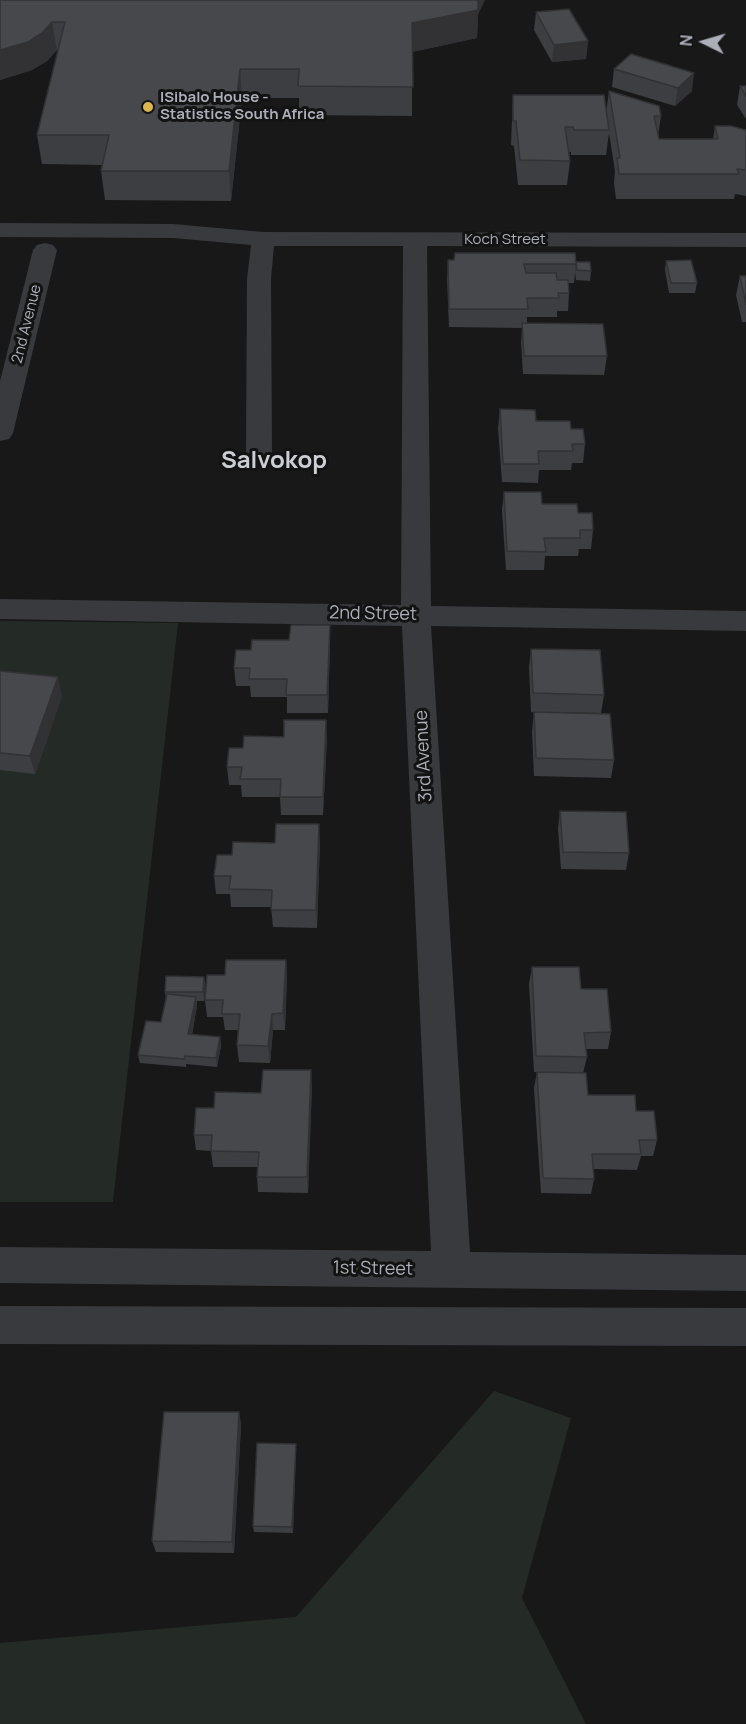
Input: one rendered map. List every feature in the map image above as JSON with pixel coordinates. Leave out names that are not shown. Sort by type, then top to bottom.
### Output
[{"type":"street","name":"Koch Street","points":[[0,230],[173,231],[263,239],[746,240]]},
{"type":"street","name":"Koch Street","points":[[0,250],[168,251],[263,239]]},
{"type":"street","points":[[259,452],[260,279],[263,239]]},
{"type":"street","name":"3rd Avenue","points":[[415,241],[416,615],[451,1270]]},
{"type":"street","name":"2nd Avenue","points":[[0,433],[45,250]]},
{"type":"street","name":"2nd Street","points":[[0,609],[746,621]]},
{"type":"street","name":"1st Street","points":[[0,1265],[746,1273]]},
{"type":"street","points":[[0,1325],[746,1327]]},
{"type":"shaded area","points":[[0,621],[178,623],[113,1202],[0,1202]]},
{"type":"shaded area","points":[[494,1391],[571,1418],[522,1598],[586,1724],[0,1724],[0,1643],[296,1617]]},
{"type":"building","name":"ISibalo House - Statistics South Africa","points":[[0,0],[478,0],[478,10],[412,23],[413,87],[298,86],[299,69],[240,69],[229,171],[101,171],[109,135],[37,135],[65,22],[52,22],[42,33],[28,42],[0,50]]},
{"type":"building","points":[[569,9],[588,41],[554,45],[536,12]]},
{"type":"building","points":[[631,54],[694,73],[678,88],[614,69]]},
{"type":"building","points":[[740,86],[746,86],[746,96]]},
{"type":"building","points":[[609,91],[659,106],[661,116],[654,116],[659,139],[718,139],[715,126],[731,126],[746,130],[746,170],[737,169],[739,174],[619,174],[617,158],[620,158]]},
{"type":"building","points":[[513,95],[604,95],[609,130],[574,130],[573,127],[565,127],[570,161],[520,160],[516,121],[513,121]]},
{"type":"building","points":[[455,253],[575,253],[576,264],[524,264],[526,273],[556,273],[557,280],[568,280],[569,293],[558,293],[559,298],[527,298],[528,309],[449,309],[448,260],[454,260]]},
{"type":"building","points":[[691,260],[697,283],[671,283],[666,261]]},
{"type":"building","points":[[576,262],[590,262],[591,271],[577,270]]},
{"type":"building","points":[[740,276],[746,276],[746,304]]},
{"type":"building","points":[[522,323],[603,324],[607,356],[524,356]]},
{"type":"building","points":[[500,409],[535,410],[536,421],[570,421],[571,429],[583,429],[585,444],[572,444],[573,451],[538,451],[539,464],[503,464]]},
{"type":"building","points":[[504,492],[541,492],[542,504],[577,504],[578,513],[592,513],[593,530],[580,530],[580,538],[544,538],[546,552],[507,551]]},
{"type":"building","points":[[291,625],[330,625],[327,695],[286,695],[287,679],[249,679],[250,668],[234,668],[236,650],[251,650],[252,640],[289,640]]},
{"type":"building","points":[[531,649],[600,650],[604,695],[533,693]]},
{"type":"building","points":[[0,671],[58,677],[30,756],[0,753]]},
{"type":"building","points":[[534,712],[610,714],[614,760],[536,758]]},
{"type":"building","points":[[284,720],[326,720],[323,797],[280,797],[281,779],[240,779],[242,767],[227,767],[229,748],[243,748],[244,736],[284,737]]},
{"type":"building","points":[[560,811],[626,812],[629,853],[563,852]]},
{"type":"building","points":[[276,824],[319,824],[316,910],[271,910],[272,890],[229,889],[231,876],[214,876],[217,855],[232,855],[233,842],[275,843]]},
{"type":"building","points":[[226,960],[286,960],[283,1013],[272,1014],[268,1046],[237,1045],[240,1014],[222,1014],[223,1000],[205,1000],[207,975],[225,975]]},
{"type":"building","points":[[532,967],[579,967],[581,989],[607,989],[611,1032],[584,1033],[587,1057],[536,1056]]},
{"type":"building","points":[[166,976],[204,977],[203,992],[165,992]]},
{"type":"building","points":[[167,994],[196,997],[188,1034],[220,1037],[216,1058],[185,1056],[184,1059],[138,1055],[146,1021],[161,1022]]},
{"type":"building","points":[[263,1070],[311,1070],[307,1177],[257,1177],[259,1152],[211,1151],[212,1135],[194,1135],[196,1108],[214,1108],[215,1092],[261,1093]]},
{"type":"building","points":[[537,1072],[586,1073],[588,1095],[635,1095],[636,1111],[654,1111],[657,1140],[639,1140],[641,1154],[592,1154],[594,1179],[543,1178]]},
{"type":"building","points":[[164,1412],[239,1412],[232,1542],[152,1541]]},
{"type":"building","points":[[257,1443],[296,1444],[292,1527],[253,1526]]},
{"type":"place","name":"ISibalo House - Statistics South Africa","points":[[148,107]]},
{"type":"district","name":"Salvokop","points":[[274,461]]}]
